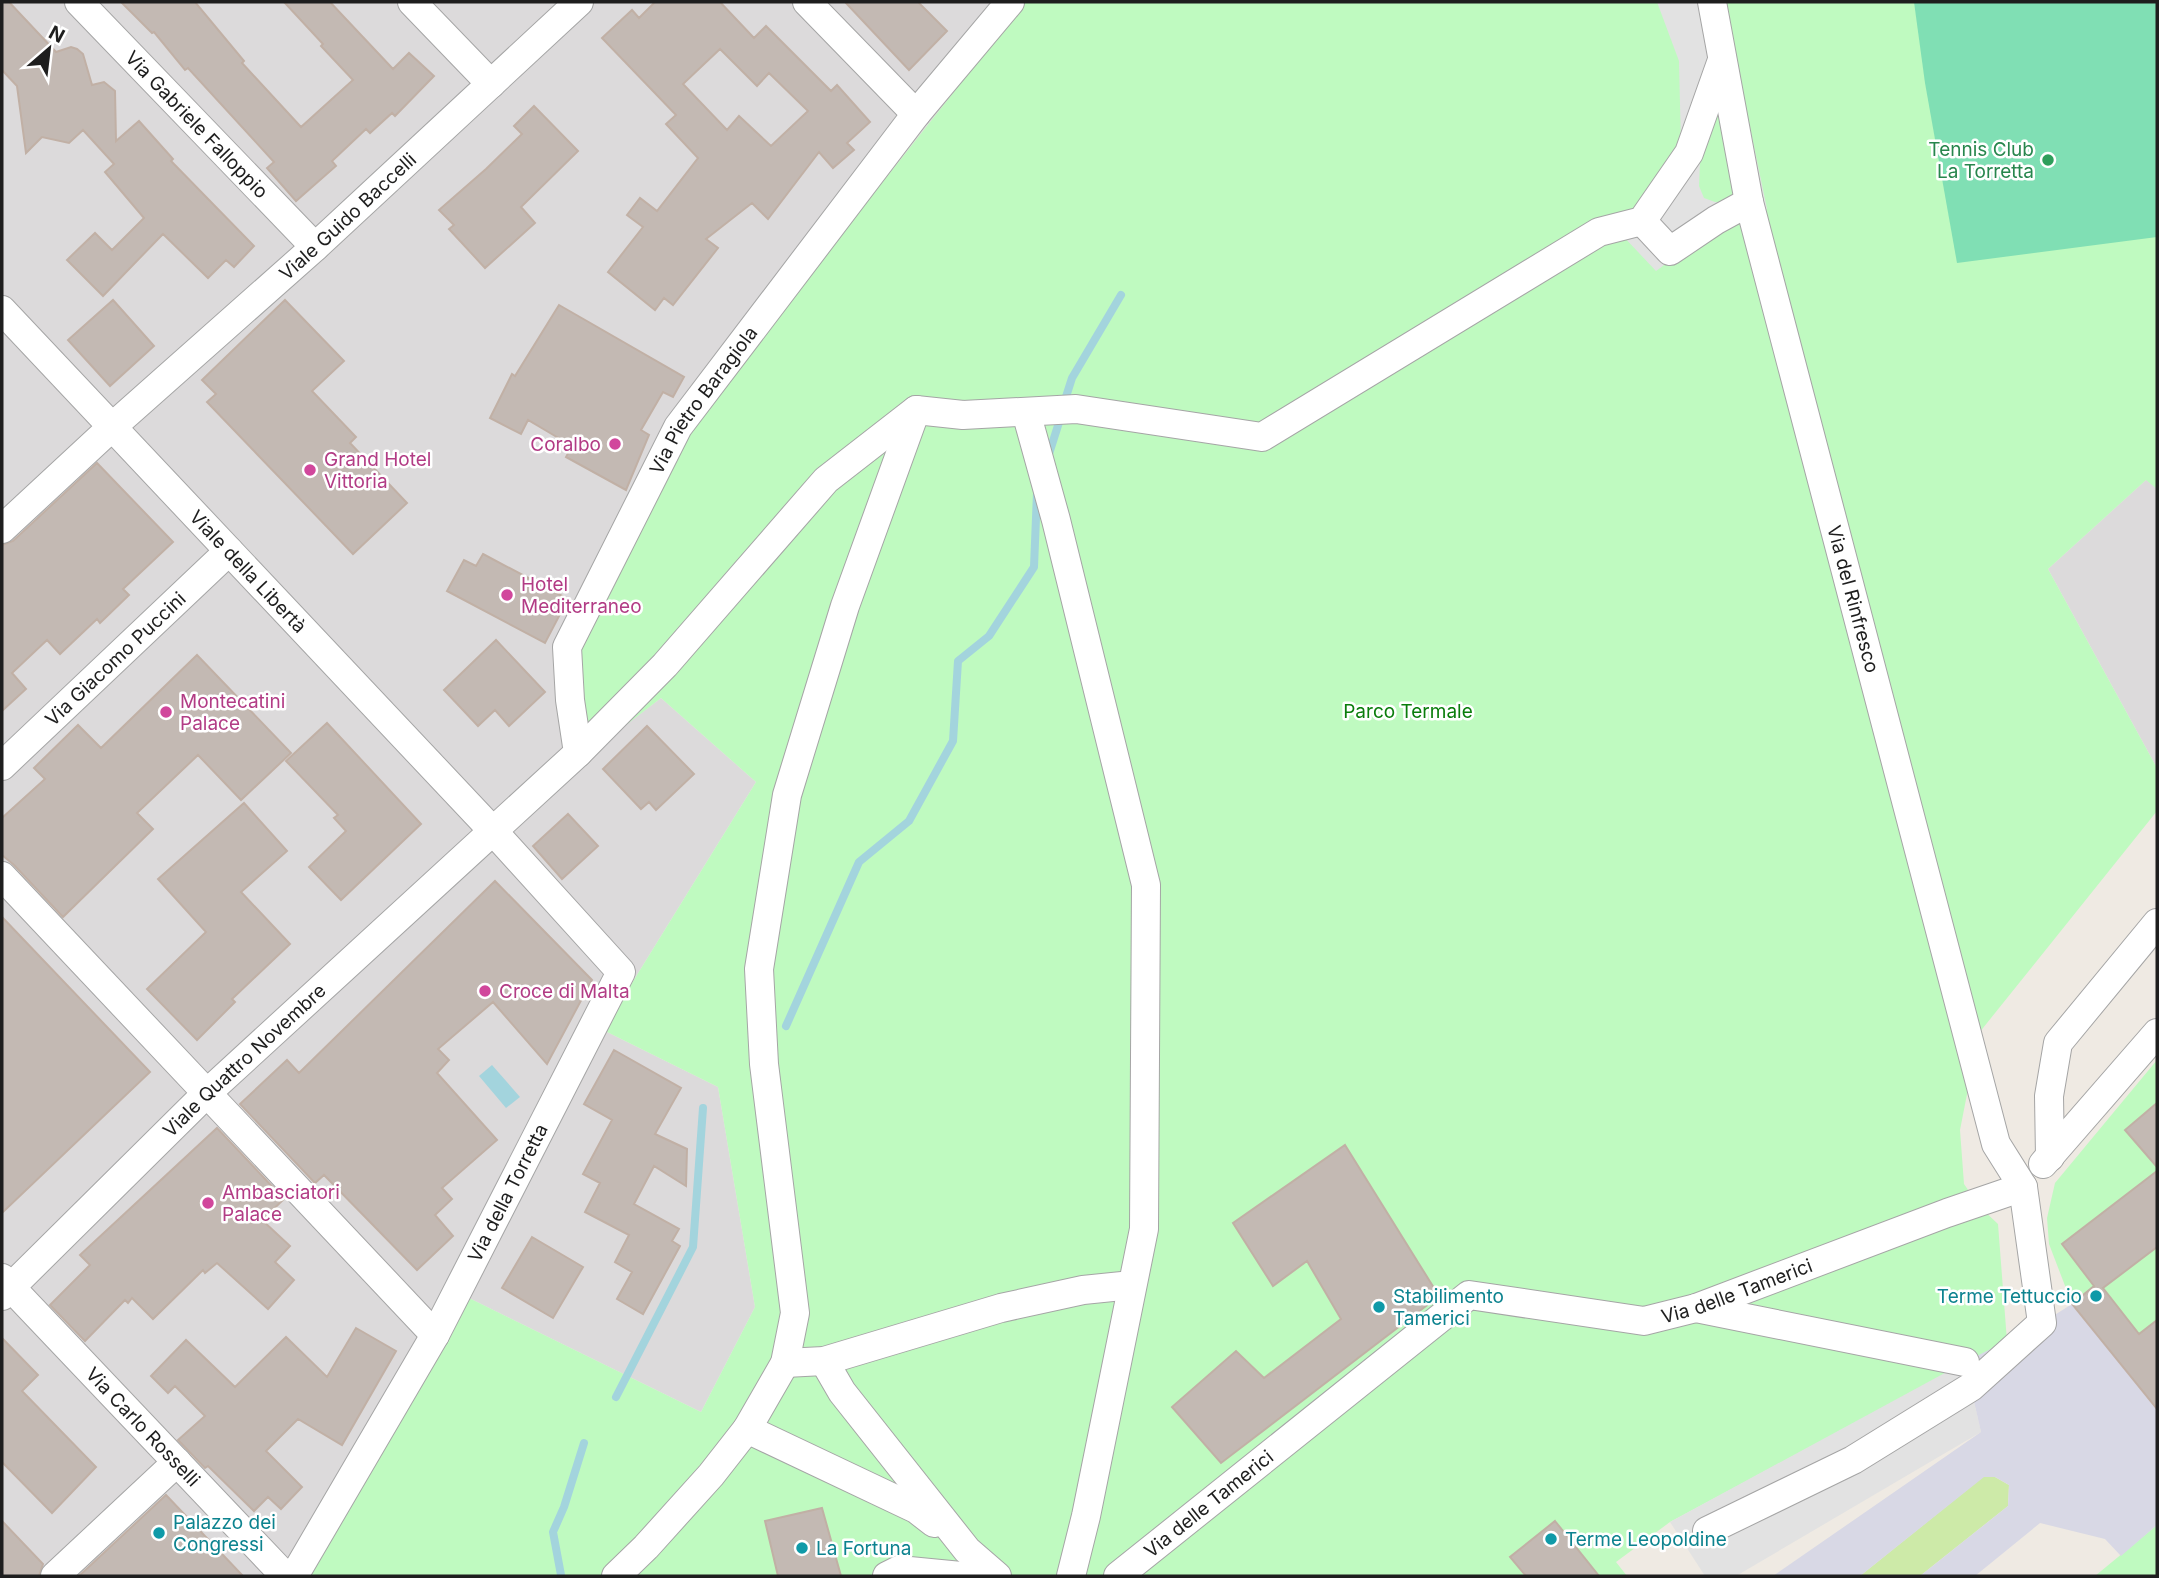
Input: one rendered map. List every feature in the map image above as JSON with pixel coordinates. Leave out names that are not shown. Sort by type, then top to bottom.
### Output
[{"type":"street","name":"Via Gabriele Falloppio","points":[[79,2],[316,247]]},
{"type":"street","points":[[412,2],[491,84]]},
{"type":"street","name":"Viale Guido Baccelli","points":[[2,529],[112,427],[316,247],[579,2]]},
{"type":"street","points":[[807,2],[916,114]]},
{"type":"street","name":"Via Pietro Baragiola","points":[[578,753],[570,700],[567,647],[678,427],[916,114],[1010,2]]},
{"type":"street","name":"Via del Rinfresco","points":[[1712,2],[1751,212],[1996,1144],[2023,1187]]},
{"type":"street","points":[[493,831],[578,753],[665,665],[826,480],[916,410],[963,415],[1076,409],[1262,437],[1599,232],[1642,221],[1689,153],[1722,60]]},
{"type":"street","points":[[1642,221],[1670,251],[1716,220],[1751,212]]},
{"type":"street","name":"Viale della Libertà","points":[[2,310],[493,831]]},
{"type":"street","points":[[616,1576],[711,1475],[747,1429],[785,1363],[795,1313],[764,1064],[759,969],[787,794],[845,606],[916,410]]},
{"type":"street","points":[[1026,412],[1056,520],[1146,885],[1143,1229],[1086,1516],[1071,1576]]},
{"type":"street","name":"Via Giacomo Puccini","points":[[2,766],[229,551]]},
{"type":"street","name":"Viale Quattro Novembre","points":[[5,1287],[206,1094],[493,831]]},
{"type":"street","name":"Via della Torretta","points":[[294,1576],[435,1335],[621,972],[493,831]]},
{"type":"street","points":[[2,876],[435,1335]]},
{"type":"street","points":[[2050,1157],[2049,1096],[2058,1043],[2157,923]]},
{"type":"street","points":[[1707,1531],[1853,1460],[1971,1387],[2042,1322],[2023,1187],[2157,1033]]},
{"type":"street","name":"Via delle Tamerici","points":[[1118,1576],[1469,1295],[1644,1321],[1696,1308],[2023,1187]]},
{"type":"street","points":[[785,1363],[824,1361],[1001,1308],[1083,1290],[1132,1285]]},
{"type":"street","name":"Via Carlo Rosselli","points":[[5,1287],[285,1576]]},
{"type":"street","points":[[1696,1308],[1965,1362]]},
{"type":"street","points":[[824,1361],[842,1392],[964,1563]]},
{"type":"street","points":[[747,1429],[916,1509],[964,1563],[997,1576]]},
{"type":"street","points":[[55,1576],[177,1462]]},
{"type":"street","points":[[887,1576],[899,1570],[964,1563]]},
{"type":"shaded area","points":[[2,2],[1025,2],[686,431],[590,752],[661,698],[756,782],[603,1030],[718,1087],[755,1307],[701,1412],[467,1297],[308,1576],[2,1576]]},
{"type":"shaded area","points":[[1657,2],[1724,2],[1767,209],[1723,222],[1656,271],[1622,235],[1681,147],[1679,61]],"holes":[[[1721,102],[1738,197],[1715,202],[1704,198],[1699,186],[1700,163]]]},
{"type":"shaded area","points":[[2147,479],[2157,489],[2157,768],[2048,569]]},
{"type":"shaded area","points":[[2072,1304],[2157,1409],[2157,1525],[2121,1556],[2105,1539],[2040,1523],[1975,1576],[1920,1576],[2008,1506],[2009,1485],[1995,1477],[1984,1477],[1860,1576],[1773,1576],[1981,1432],[1965,1362],[2042,1323]]},
{"type":"shaded area","points":[[1965,1362],[1981,1432],[1736,1576],[1705,1576],[1670,1522]]},
{"type":"green space","name":"Parco Termale","points":[[1025,2],[2157,2],[2157,489],[2146,480],[2048,569],[2157,768],[2157,811],[1979,1033],[1960,1130],[1964,1184],[1980,1207],[1998,1224],[2007,1341],[1670,1522],[1616,1562],[1627,1576],[308,1576],[467,1297],[701,1412],[755,1307],[718,1087],[603,1030],[756,782],[661,698],[590,753],[579,643],[686,431]]},
{"type":"green space","name":"Tennis Club La Torretta","points":[[1914,2],[2157,2],[2157,237],[1957,263],[1925,83]]},
{"type":"green space","points":[[2157,1060],[2157,1407],[2072,1304],[2049,1244],[2047,1218],[2055,1183]]},
{"type":"green space","points":[[1983,1477],[1995,1477],[2009,1485],[2008,1506],[1920,1576],[1860,1576]]},
{"type":"green space","points":[[2157,1525],[2157,1576],[2095,1576]]},
{"type":"water","points":[[492,1065],[520,1097],[506,1108],[479,1076]]},
{"type":"building","points":[[2,2],[9,2],[56,52],[71,47],[83,54],[92,85],[104,82],[115,91],[116,141],[139,121],[173,159],[171,161],[254,246],[234,267],[226,260],[208,278],[163,234],[103,296],[67,260],[95,233],[112,250],[144,218],[105,172],[114,164],[83,130],[69,143],[42,137],[26,153],[17,86],[2,70]]},
{"type":"building","points":[[121,2],[195,2],[244,61],[242,63],[301,127],[353,80],[284,2],[330,2],[393,69],[409,53],[434,76],[395,116],[392,113],[370,133],[366,129],[332,161],[336,166],[296,201],[267,168],[274,162],[188,68],[185,70],[154,32]]},
{"type":"building","points":[[655,2],[720,2],[754,38],[766,26],[831,91],[837,85],[870,122],[847,143],[854,150],[833,168],[819,152],[768,219],[752,203],[706,239],[718,248],[673,305],[664,298],[655,310],[608,272],[643,227],[627,215],[640,198],[657,211],[698,158],[666,124],[676,115],[602,38],[632,10],[639,18]],"holes":[[[720,49],[757,86],[769,73],[808,111],[771,146],[739,116],[727,130],[683,84]]]},
{"type":"building","points":[[845,2],[918,2],[947,31],[909,70]]},
{"type":"building","points":[[534,106],[578,151],[521,207],[535,223],[485,268],[449,229],[454,225],[439,210],[522,134],[514,126]]},
{"type":"building","points":[[113,300],[154,346],[110,386],[68,340]]},
{"type":"building","points":[[285,300],[344,361],[312,391],[356,437],[350,443],[407,503],[353,554],[207,402],[216,394],[202,380]]},
{"type":"building","points":[[559,305],[684,377],[673,397],[663,392],[641,430],[649,435],[626,490],[566,457],[572,446],[528,420],[521,434],[490,418],[512,374],[515,376]]},
{"type":"building","points":[[97,463],[173,542],[123,589],[129,595],[100,623],[97,619],[60,654],[47,640],[12,673],[26,689],[2,711],[2,545],[13,541]]},
{"type":"building","name":"Hotel Mediterraneo","points":[[483,554],[568,599],[545,643],[447,591],[464,560],[476,566]]},
{"type":"building","points":[[496,640],[545,692],[509,726],[495,710],[478,726],[444,690]]},
{"type":"building","points":[[197,655],[291,753],[241,800],[198,755],[137,813],[153,829],[63,917],[2,855],[2,818],[45,779],[34,768],[78,725],[101,748]]},
{"type":"building","points":[[327,723],[421,824],[341,900],[309,867],[346,831],[334,818],[338,815],[286,761]]},
{"type":"building","points":[[647,726],[694,774],[656,810],[649,802],[641,809],[603,769]]},
{"type":"building","points":[[244,803],[287,851],[241,892],[290,944],[232,999],[235,1002],[197,1040],[147,989],[206,932],[158,879]]},
{"type":"building","points":[[568,814],[598,846],[562,879],[533,846]]},
{"type":"building","points":[[495,881],[592,980],[547,1064],[493,1002],[438,1049],[449,1060],[437,1073],[497,1140],[442,1188],[452,1199],[435,1215],[453,1236],[417,1270],[324,1175],[315,1183],[240,1104],[287,1060],[299,1073]]},
{"type":"building","points":[[2,917],[150,1072],[2,1213]]},
{"type":"building","points":[[614,1050],[681,1088],[655,1134],[687,1149],[686,1186],[654,1166],[634,1204],[679,1229],[672,1241],[680,1246],[643,1314],[617,1299],[632,1272],[615,1262],[629,1235],[585,1212],[600,1183],[583,1174],[612,1120],[584,1104]]},
{"type":"building","points":[[2157,1103],[2157,1167],[2125,1130]]},
{"type":"building","points":[[217,1128],[284,1199],[262,1220],[290,1246],[275,1262],[294,1280],[268,1309],[217,1263],[205,1273],[203,1270],[153,1319],[132,1298],[128,1303],[125,1300],[85,1341],[50,1305],[90,1265],[80,1255]]},
{"type":"building","name":"Stabilimento Tamerici","points":[[1345,1145],[1439,1296],[1221,1463],[1172,1407],[1236,1351],[1264,1378],[1341,1319],[1307,1261],[1273,1286],[1233,1223]]},
{"type":"building","name":"Terme Tettuccio","points":[[2157,1171],[2157,1247],[2103,1288],[2139,1334],[2157,1320],[2157,1409],[2072,1304],[2094,1286],[2062,1244]]},
{"type":"building","points":[[532,1237],[583,1267],[553,1318],[502,1288]]},
{"type":"building","points":[[356,1328],[396,1351],[342,1445],[298,1419],[266,1451],[302,1487],[281,1509],[268,1497],[254,1511],[208,1466],[205,1468],[178,1440],[205,1416],[175,1386],[168,1393],[151,1376],[186,1340],[235,1387],[286,1337],[327,1377]]},
{"type":"building","points":[[2,1338],[38,1375],[22,1391],[96,1467],[52,1513],[2,1462]]},
{"type":"building","name":"Palazzo dei Congressi","points":[[166,1495],[243,1576],[79,1576]]},
{"type":"building","name":"La Fortuna","points":[[822,1508],[841,1576],[778,1576],[765,1521]]},
{"type":"building","points":[[2,1521],[43,1564],[39,1576],[2,1576]]},
{"type":"building","name":"Terme Leopoldine","points":[[1555,1521],[1599,1576],[1526,1576],[1510,1557]]},
{"type":"waterway","points":[[1064,403],[1072,378],[1121,295]]},
{"type":"waterway","points":[[1048,457],[1061,416]]},
{"type":"waterway","points":[[786,1026],[859,862],[909,821],[953,741],[958,661],[989,636],[1034,567],[1037,493]]},
{"type":"waterway","points":[[616,1397],[693,1247],[703,1108]]},
{"type":"waterway","points":[[561,1575],[553,1532],[564,1507],[584,1443]]},
{"type":"place","name":"Tennis Club La Torretta","points":[[2048,160]]},
{"type":"place","name":"Coralbo","points":[[615,444]]},
{"type":"place","name":"Grand Hotel Vittoria","points":[[310,470]]},
{"type":"place","name":"Hotel Mediterraneo","points":[[507,595]]},
{"type":"place","name":"Montecatini Palace","points":[[166,712]]},
{"type":"place","name":"Croce di Malta","points":[[485,991]]},
{"type":"place","name":"Ambasciatori Palace","points":[[208,1203]]},
{"type":"place","name":"Terme Tettuccio","points":[[2096,1296]]},
{"type":"place","name":"Stabilimento Tamerici","points":[[1379,1307]]},
{"type":"place","name":"Palazzo dei Congressi","points":[[159,1533]]},
{"type":"place","name":"Terme Leopoldine","points":[[1551,1539]]},
{"type":"place","name":"La Fortuna","points":[[802,1548]]}]
